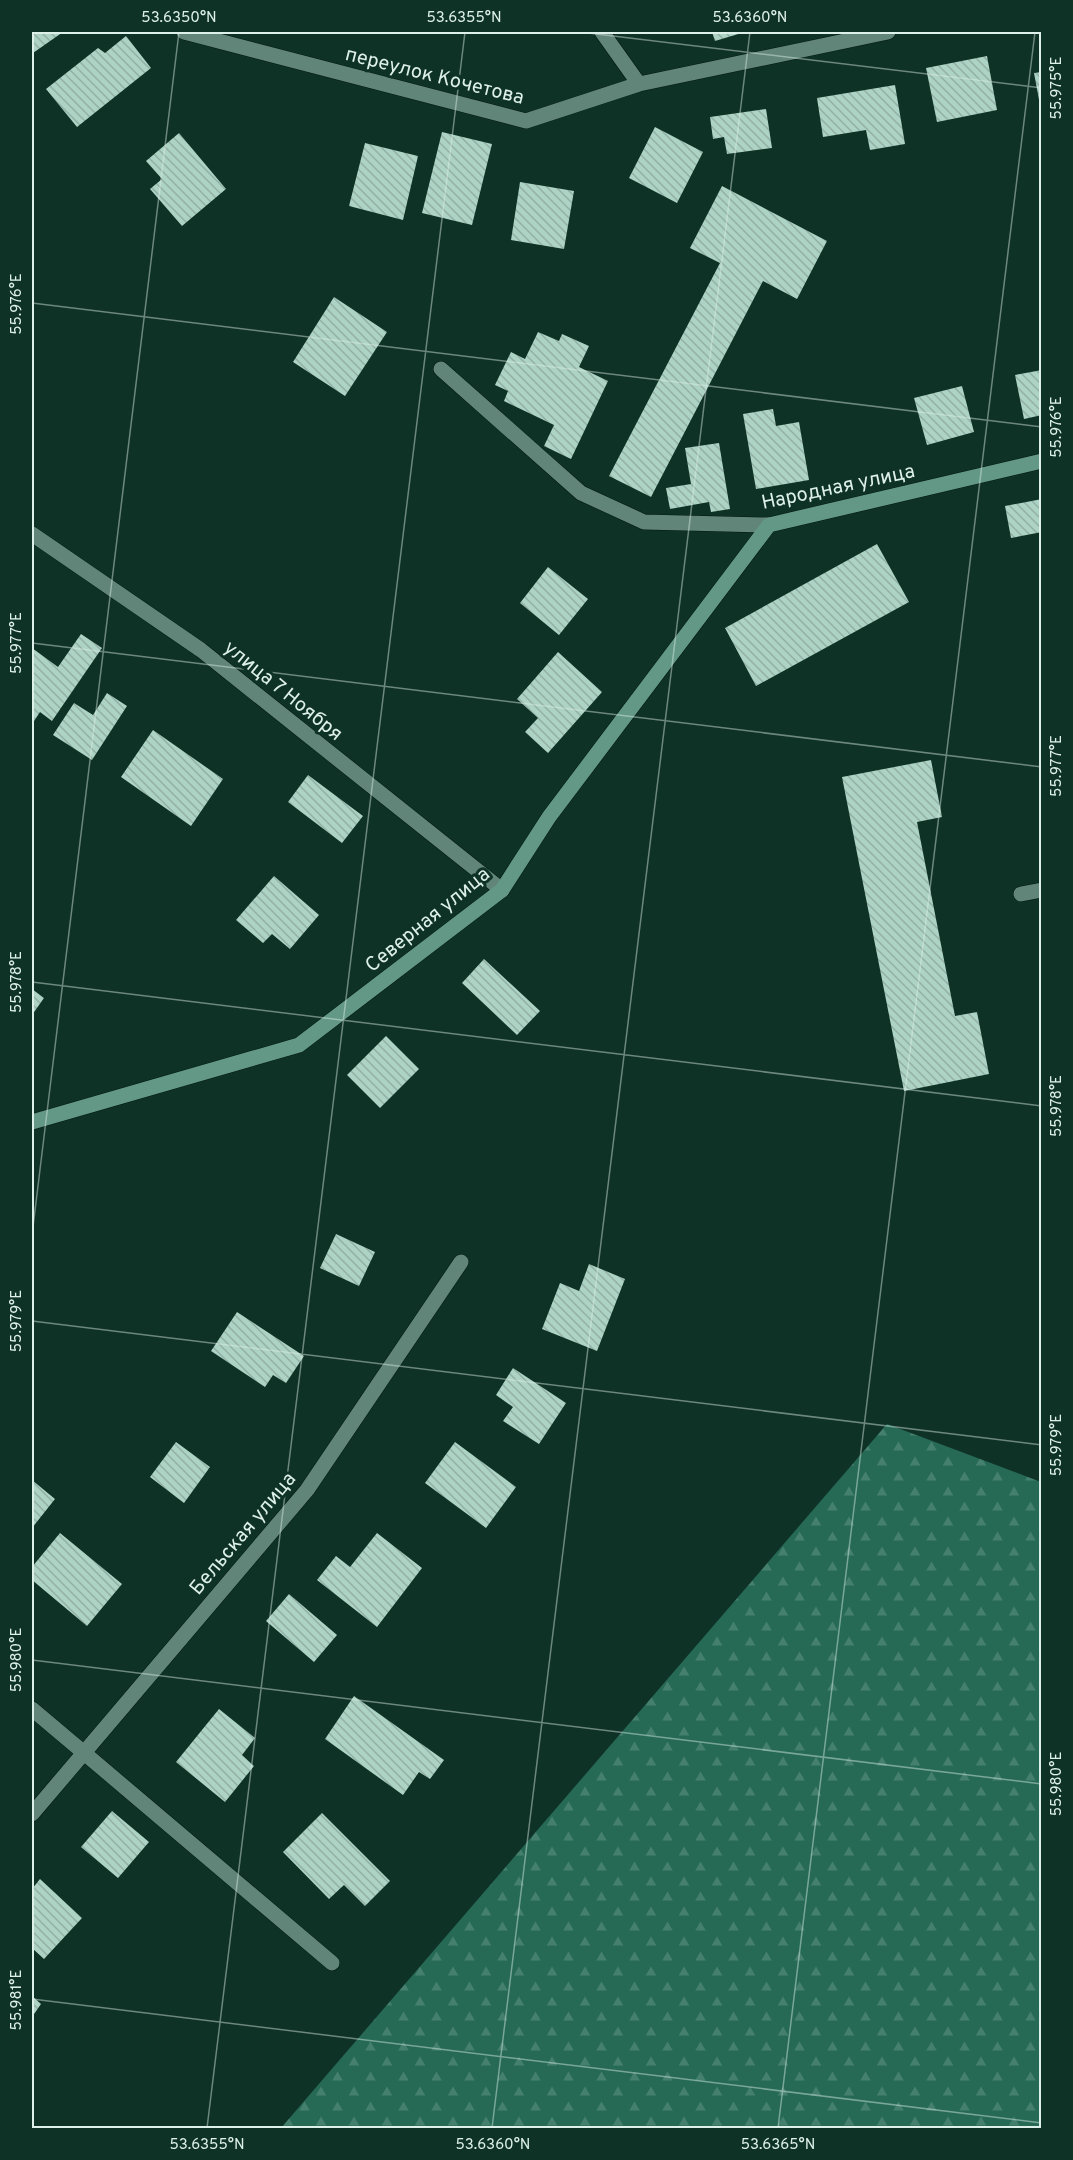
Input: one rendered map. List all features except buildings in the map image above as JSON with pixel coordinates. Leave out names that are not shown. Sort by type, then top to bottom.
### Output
[{"type":"street","name":"переулок Кочетова","points":[[184,32],[525,121],[639,84],[888,32]]},
{"type":"street","points":[[602,32],[639,84]]},
{"type":"street","name":"Народная улица","points":[[441,369],[582,493],[644,522],[769,525],[1041,462]]},
{"type":"street","name":"Северная улица","points":[[32,1122],[299,1045],[502,890],[549,817],[769,525]]},
{"type":"street","name":"улица 7 Ноября","points":[[32,534],[201,650],[502,890]]},
{"type":"street","points":[[1021,894],[1041,890]]},
{"type":"street","name":"Бельская улица","points":[[32,1814],[307,1490],[461,1262]]},
{"type":"street","points":[[32,1709],[332,1963]]},
{"type":"green space","points":[[887,1424],[1041,1482],[1041,2128],[281,2128]]}]
